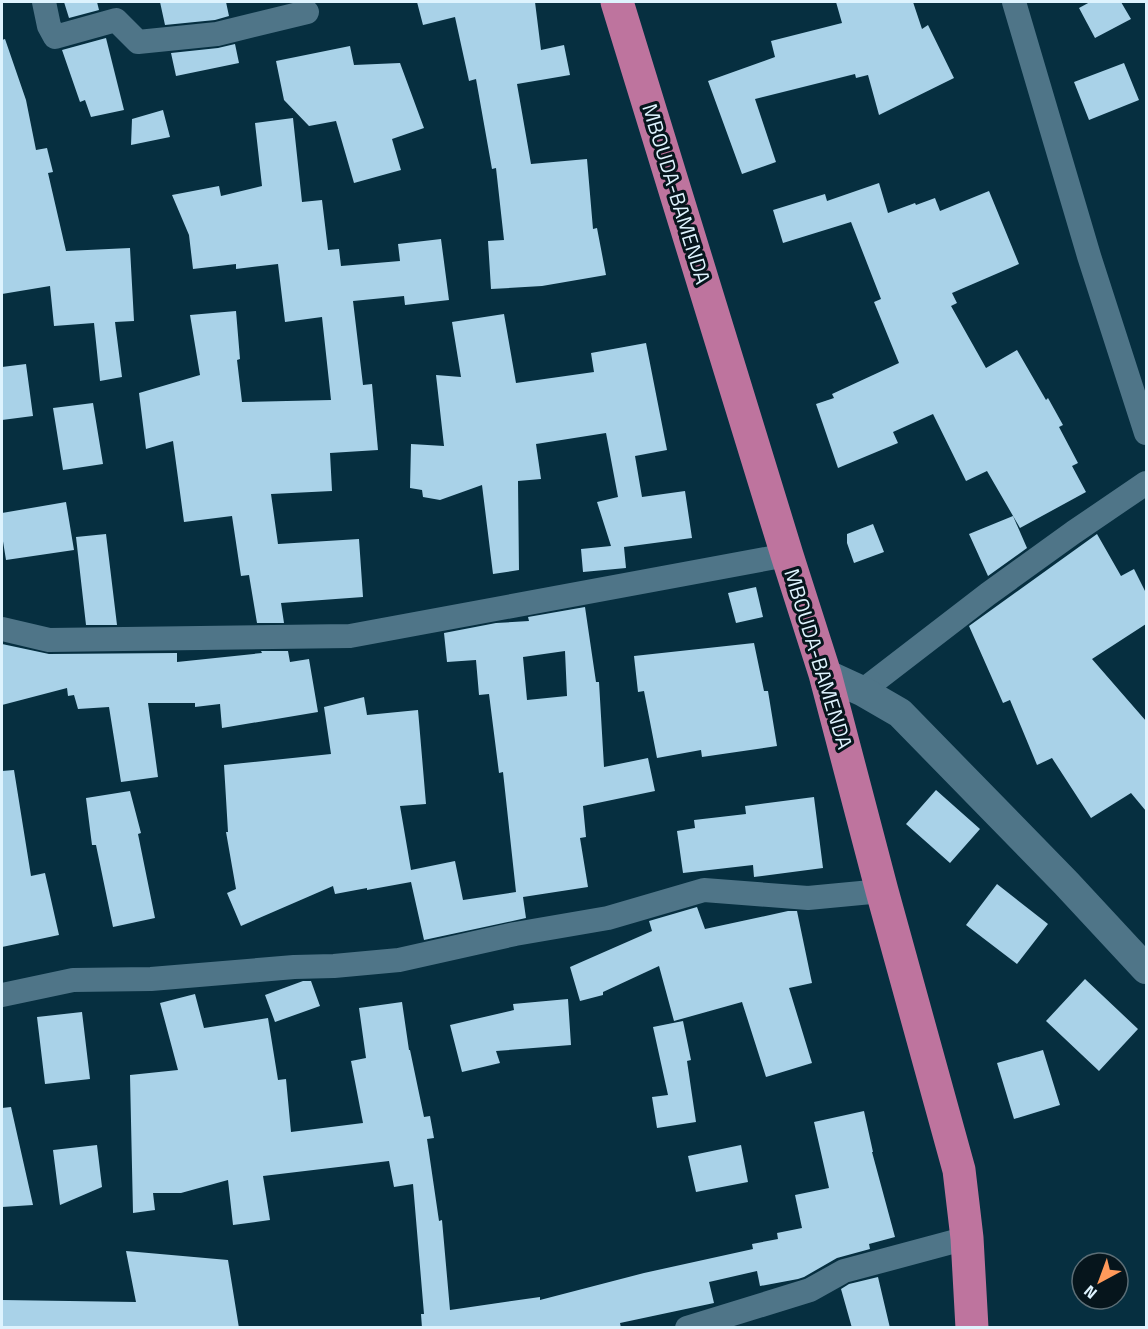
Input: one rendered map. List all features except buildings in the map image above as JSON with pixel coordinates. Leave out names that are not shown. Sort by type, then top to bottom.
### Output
[{"type":"highway","name":"MBOUDA-BAMENDA","points":[[617,2],[825,674],[959,1170],[967,1238],[972,1328]]},
{"type":"street","points":[[44,2],[49,26],[55,37],[116,21],[138,42],[217,34],[307,12]]},
{"type":"street","points":[[1014,2],[1089,256],[1144,419]]},
{"type":"street","points":[[862,691],[988,594],[1146,483]]},
{"type":"street","points":[[2,629],[49,640],[350,636],[787,555]]},
{"type":"street","points":[[825,674],[862,691],[900,713],[1146,969]]},
{"type":"street","points":[[2,995],[73,980],[151,979],[399,960],[515,934],[608,918],[704,890],[808,898],[882,891]]},
{"type":"street","points":[[687,1328],[810,1290],[844,1271],[967,1238]]}]
